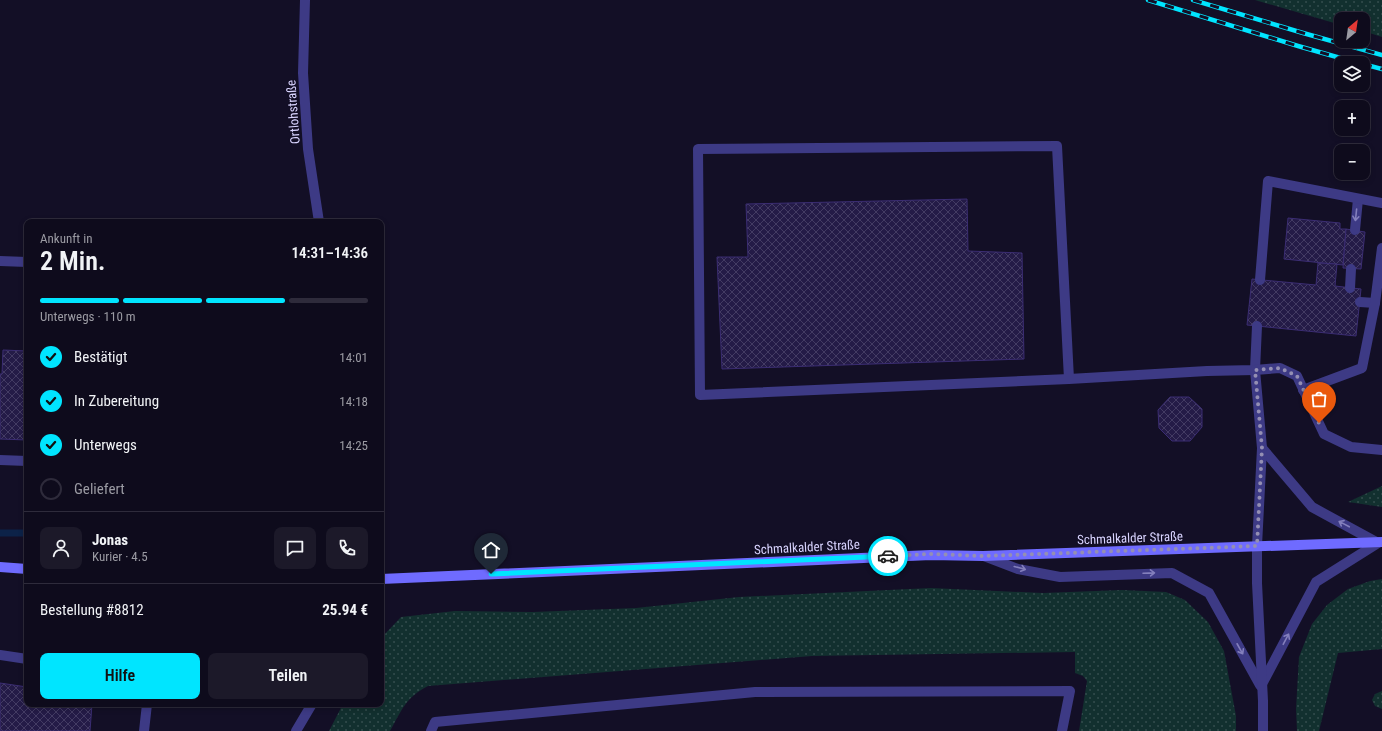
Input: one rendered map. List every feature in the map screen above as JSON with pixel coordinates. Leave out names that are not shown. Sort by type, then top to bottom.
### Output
[{"type":"main road","name":"Schmalkalder Straße","points":[[384,579],[931,554],[983,556],[1380,542]]},
{"type":"main road","points":[[0,567],[24,569]]},
{"type":"street","name":"Ortlohstraße","points":[[305,0],[303,73],[308,149],[319,219]]},
{"type":"street","points":[[1068,378],[1057,146],[698,149],[700,395],[1255,370],[1280,368],[1297,376],[1324,434],[1351,447],[1382,450]]},
{"type":"street","points":[[1260,280],[1268,181],[1382,203]]},
{"type":"street","points":[[1355,230],[1358,199]]},
{"type":"street","points":[[1303,390],[1362,368],[1375,304],[1382,248]]},
{"type":"street","points":[[0,261],[24,262]]},
{"type":"street","points":[[1350,288],[1351,268]]},
{"type":"street","points":[[1360,302],[1375,304]]},
{"type":"street","points":[[1257,326],[1255,370],[1262,448],[1257,546],[1257,583],[1263,731]]},
{"type":"street","points":[[1262,448],[1312,507],[1380,542]]},
{"type":"street","points":[[0,460],[24,462]]},
{"type":"street","points":[[1262,686],[1316,582],[1380,542]]},
{"type":"street","points":[[983,556],[1018,569],[1060,577],[1172,572],[1209,593],[1262,686]]},
{"type":"street","points":[[0,655],[24,659]]},
{"type":"street","points":[[431,731],[435,722],[755,692],[1070,691],[1062,731]]},
{"type":"street","points":[[144,731],[147,707]]},
{"type":"street","points":[[296,731],[310,707]]},
{"type":"green space","points":[[1255,0],[1382,0],[1382,37],[1370,33],[1370,12],[1334,12],[1334,23]]},
{"type":"green space","points":[[1382,486],[1382,507],[1348,502]]},
{"type":"green space","points":[[1382,579],[1382,649],[1338,653],[1319,731],[1297,731],[1296,709],[1299,657],[1312,624],[1327,605],[1348,589],[1370,581]]},
{"type":"green space","points":[[931,588],[1043,593],[1122,590],[1166,592],[1185,600],[1208,622],[1224,651],[1236,716],[1236,731],[1079,731],[1087,681],[1083,676],[1075,673],[1075,652],[812,656],[428,686],[409,700],[390,731],[329,731],[341,707],[384,707],[384,635],[401,617],[455,611],[533,612],[636,608],[739,597]]},
{"type":"green space","points":[[1382,691],[1382,709],[1375,706],[1372,700],[1375,694]]},
{"type":"building","points":[[967,199],[968,251],[1022,253],[1024,359],[722,369],[717,257],[748,257],[746,204]]},
{"type":"building","points":[[1288,218],[1340,223],[1340,229],[1346,229],[1343,265],[1284,259]]},
{"type":"building","points":[[1346,229],[1365,232],[1361,269],[1343,268]]},
{"type":"building","points":[[1318,263],[1337,264],[1335,286],[1361,289],[1356,336],[1247,325],[1252,279],[1316,285]]},
{"type":"building","points":[[3,350],[24,351],[24,440],[0,439],[0,374],[2,374]]},
{"type":"building","points":[[1170,397],[1189,397],[1202,409],[1202,427],[1190,441],[1172,441],[1159,428],[1158,410]]},
{"type":"building","points":[[0,683],[24,687],[24,707],[92,707],[90,731],[0,731]]},
{"type":"waterway","points":[[0,533],[24,533]]},
{"type":"railway","points":[[1148,0],[1334,56]]},
{"type":"railway","points":[[1193,0],[1382,55]]},
{"type":"railway","points":[[1370,66],[1382,69]]},
{"type":"way so far","points":[[888,556],[931,554],[983,556],[1257,546],[1262,448],[1255,370],[1280,368],[1297,376],[1319,423]]},
{"type":"route","points":[[491,574],[888,556]]}]
